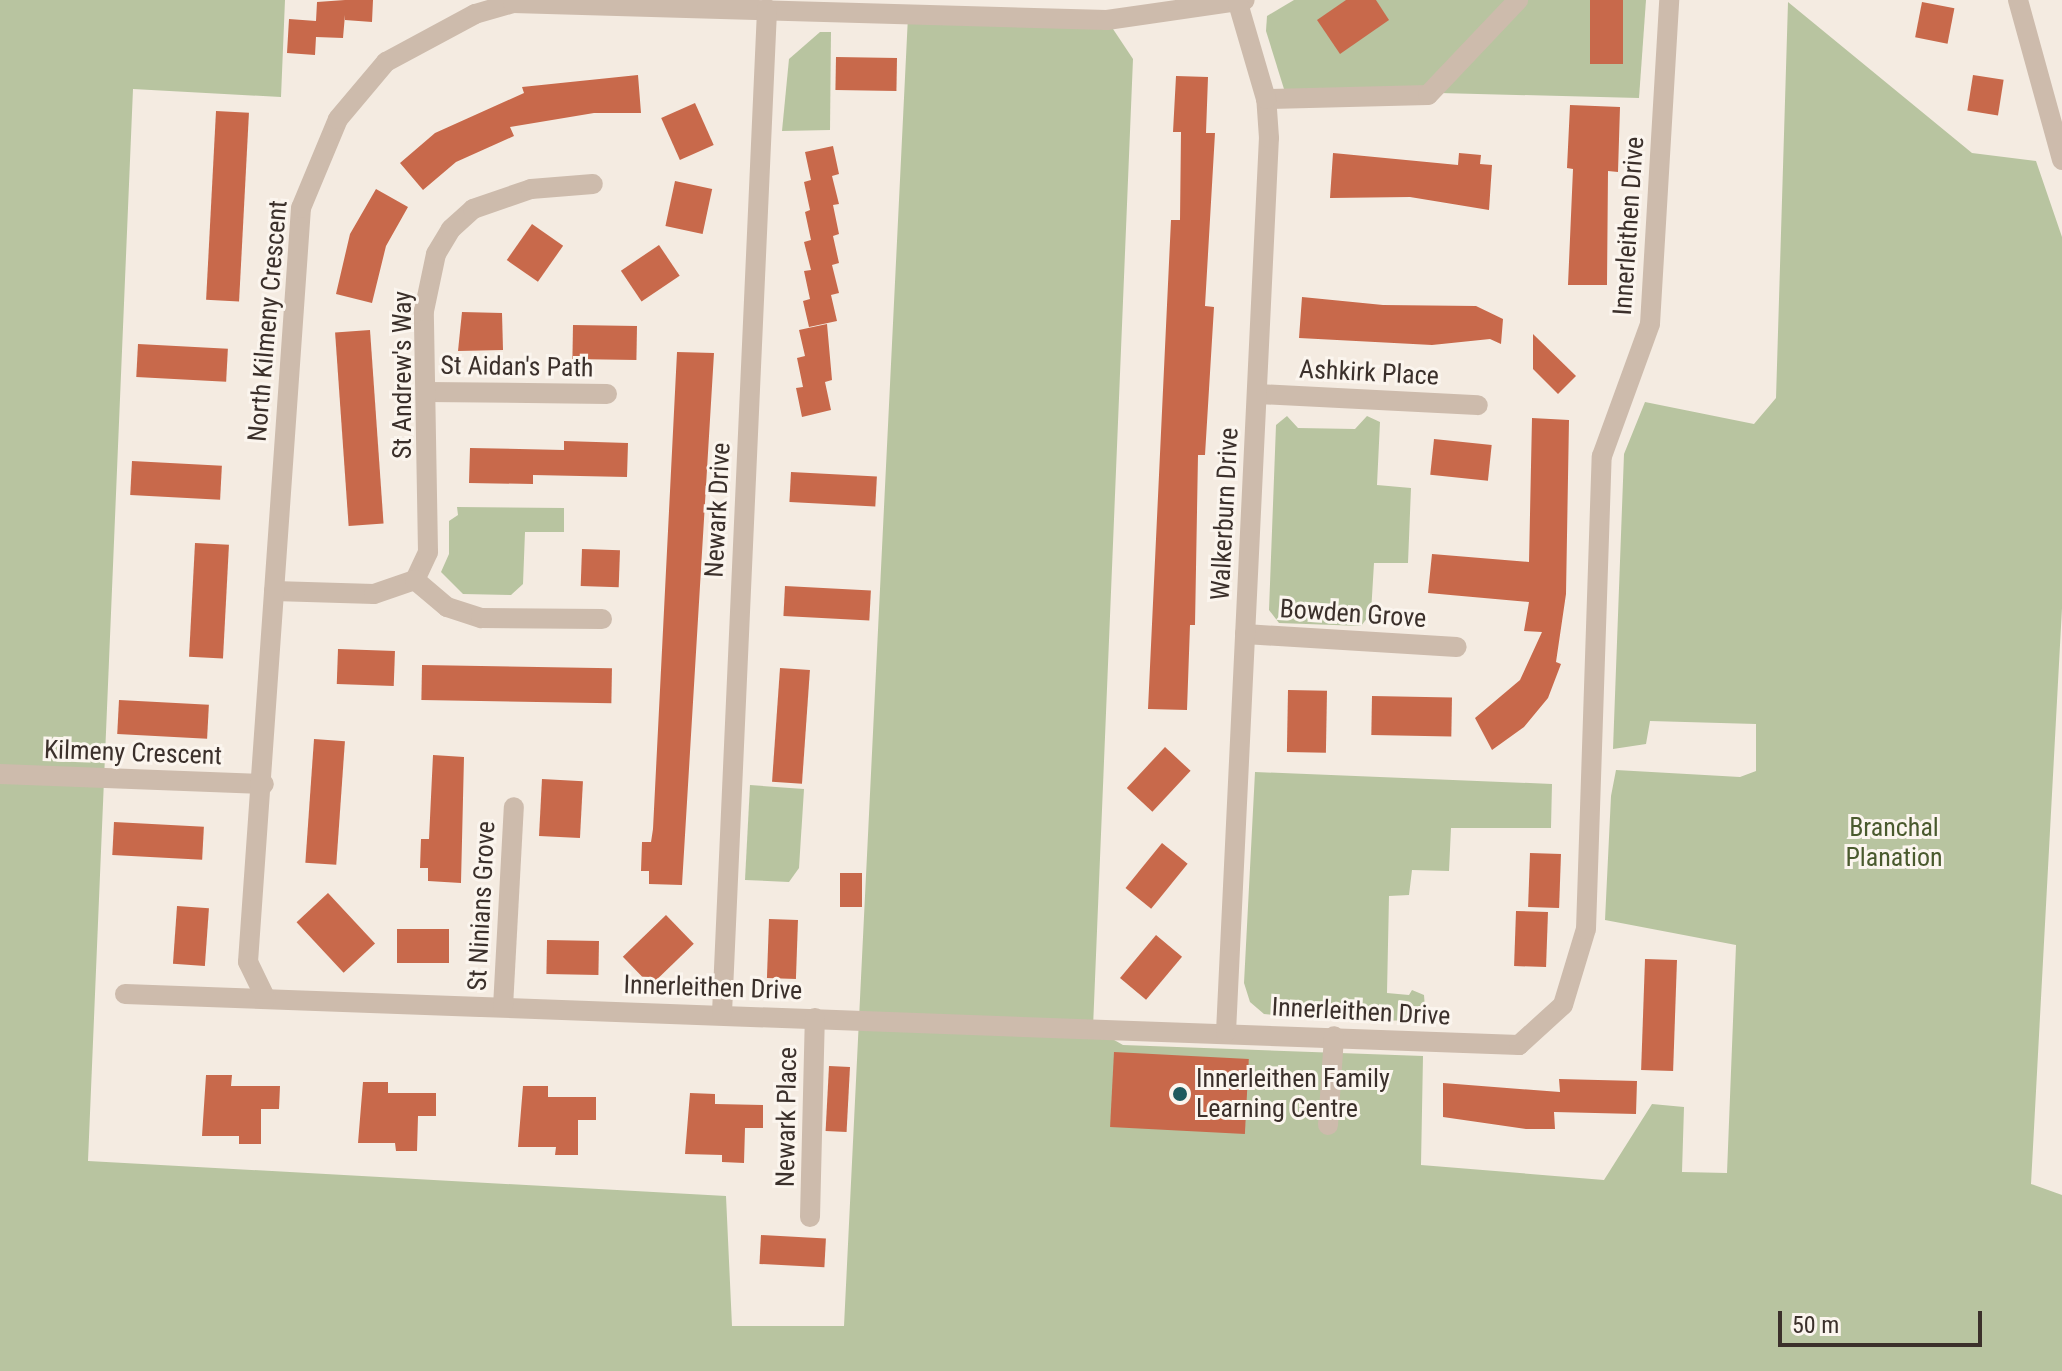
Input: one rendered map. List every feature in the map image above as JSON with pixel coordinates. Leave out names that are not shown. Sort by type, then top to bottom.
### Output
[{"type":"street","points":[[1266,99],[1428,95],[1518,0]]},
{"type":"street","name":"Innerleithen Drive","points":[[125,994],[722,1013],[1519,1045],[1563,1005],[1586,929],[1602,456],[1650,324],[1669,0]]},
{"type":"street","points":[[2018,0],[2062,160]]},
{"type":"street","name":"Walkerburn Drive","points":[[1226,1032],[1269,138],[1266,99],[1241,2]]},
{"type":"street","name":"North Kilmeny Crescent","points":[[266,999],[248,962],[264,784],[301,208],[338,119],[386,62],[475,14],[513,3],[1107,20],[1241,2]]},
{"type":"street","name":"Newark Drive","points":[[722,1013],[767,9]]},
{"type":"street","name":"St Andrew's Way","points":[[415,580],[429,540],[426,297],[436,254],[451,229],[473,209],[531,189],[593,184]]},
{"type":"street","name":"St Aidan's Path","points":[[427,392],[607,394]]},
{"type":"street","name":"Ashkirk Place","points":[[1258,394],[1478,405]]},
{"type":"street","points":[[274,591],[374,594],[415,580],[447,607],[481,618],[602,619]]},
{"type":"street","name":"Bowden Grove","points":[[1245,634],[1457,647]]},
{"type":"street","name":"Kilmeny Crescent","points":[[0,774],[264,784]]},
{"type":"street","name":"St Ninians Grove","points":[[503,1007],[514,807]]},
{"type":"street","name":"Newark Place","points":[[810,1217],[815,1018]]},
{"type":"street","points":[[1328,1125],[1334,1036]]},
{"type":"green space","name":"Branchal Planation","points":[[0,0],[285,0],[281,97],[133,89],[88,1161],[726,1196],[732,1326],[844,1326],[908,16],[1107,20],[1133,59],[1093,1028],[1123,1045],[1423,1056],[1421,1165],[1604,1180],[1652,1104],[1684,1107],[1682,1172],[1727,1173],[1736,945],[1605,920],[1611,796],[1616,770],[1740,777],[1756,771],[1756,724],[1650,721],[1646,744],[1613,749],[1624,454],[1645,402],[1754,424],[1776,398],[1788,2],[1972,153],[2036,161],[2062,237],[2062,608],[2031,1184],[2062,1195],[2062,1371],[0,1371]]},
{"type":"green space","points":[[1294,0],[1646,0],[1639,98],[1284,89],[1266,31],[1267,16]]},
{"type":"green space","points":[[820,32],[831,32],[830,130],[782,131],[789,59]]},
{"type":"green space","points":[[1287,416],[1298,428],[1355,429],[1367,416],[1380,422],[1377,485],[1411,488],[1408,563],[1374,563],[1371,613],[1361,626],[1279,623],[1269,610],[1276,425]]},
{"type":"green space","points":[[457,507],[564,508],[564,532],[525,532],[523,584],[511,595],[463,594],[441,572],[449,554],[449,521],[458,515]]},
{"type":"green space","points":[[1255,772],[1552,784],[1551,828],[1451,828],[1449,871],[1412,870],[1409,895],[1389,896],[1387,993],[1409,995],[1412,990],[1424,995],[1426,1020],[1368,1021],[1359,1008],[1297,1006],[1287,1016],[1264,1014],[1250,1002],[1244,983]]},
{"type":"green space","points":[[750,785],[804,789],[799,868],[789,882],[745,880]]},
{"type":"building","points":[[373,0],[372,22],[345,20],[345,15],[343,38],[316,37],[315,55],[287,53],[289,19],[316,21],[317,2]]},
{"type":"building","points":[[1346,0],[1376,0],[1389,20],[1340,54],[1317,20]]},
{"type":"building","points":[[1590,0],[1623,0],[1623,64],[1590,64]]},
{"type":"building","points":[[1922,2],[1954,8],[1948,44],[1915,37]]},
{"type":"building","points":[[836,57],[897,58],[896,91],[835,90]]},
{"type":"building","points":[[638,75],[641,113],[594,113],[510,127],[514,136],[456,162],[423,190],[400,163],[435,133],[524,93],[522,87]]},
{"type":"building","points":[[1973,75],[2004,80],[1998,115],[1967,111]]},
{"type":"building","points":[[1176,76],[1208,77],[1206,133],[1215,133],[1205,306],[1214,307],[1205,455],[1198,455],[1195,625],[1190,625],[1187,710],[1148,709],[1171,220],[1180,220],[1181,132],[1173,132]]},
{"type":"building","points":[[695,103],[714,145],[680,160],[661,118]]},
{"type":"building","points":[[1570,105],[1620,107],[1618,172],[1608,171],[1607,285],[1568,285],[1573,169],[1567,168]]},
{"type":"building","points":[[216,111],[249,113],[239,301],[206,300]]},
{"type":"building","points":[[833,146],[839,174],[832,176],[839,204],[833,205],[839,234],[833,236],[839,263],[832,265],[839,293],[831,295],[837,321],[809,327],[803,301],[810,299],[804,271],[811,270],[804,242],[811,240],[805,212],[810,210],[804,182],[811,180],[805,152]]},
{"type":"building","points":[[1333,153],[1458,165],[1459,153],[1481,155],[1480,164],[1492,165],[1489,210],[1410,197],[1330,198]]},
{"type":"building","points":[[675,181],[712,189],[703,234],[665,226]]},
{"type":"building","points":[[376,189],[408,207],[386,246],[372,303],[336,294],[350,234]]},
{"type":"building","points":[[532,224],[563,246],[538,282],[507,260]]},
{"type":"building","points":[[659,245],[680,276],[642,301],[621,271]]},
{"type":"building","points":[[1302,297],[1383,305],[1476,306],[1503,319],[1501,344],[1490,339],[1432,345],[1299,338]]},
{"type":"building","points":[[462,312],[502,313],[503,350],[458,351]]},
{"type":"building","points":[[827,324],[832,380],[825,382],[831,410],[802,417],[796,388],[803,387],[797,358],[805,356],[799,330]]},
{"type":"building","points":[[573,325],[637,326],[636,360],[572,359]]},
{"type":"building","points":[[370,330],[384,524],[349,526],[335,332]]},
{"type":"building","points":[[1533,334],[1576,376],[1558,394],[1533,369]]},
{"type":"building","points":[[138,344],[228,349],[226,382],[136,377]]},
{"type":"building","points":[[677,352],[714,353],[682,885],[649,884],[649,871],[641,871],[642,842],[651,842],[653,829]]},
{"type":"building","points":[[1532,418],[1569,420],[1566,594],[1556,662],[1561,664],[1548,698],[1524,727],[1492,750],[1475,718],[1520,680],[1542,632],[1524,631],[1529,602],[1428,593],[1432,554],[1529,562]]},
{"type":"building","points":[[1434,439],[1492,445],[1488,481],[1430,475]]},
{"type":"building","points":[[564,441],[628,443],[627,477],[533,475],[533,484],[469,483],[470,448],[564,450]]},
{"type":"building","points":[[132,461],[222,466],[220,500],[130,495]]},
{"type":"building","points":[[791,472],[877,477],[875,506],[789,502]]},
{"type":"building","points":[[195,543],[229,545],[223,659],[189,657]]},
{"type":"building","points":[[582,549],[620,550],[619,587],[581,586]]},
{"type":"building","points":[[785,586],[871,591],[869,620],[783,616]]},
{"type":"building","points":[[338,649],[395,651],[394,686],[337,684]]},
{"type":"building","points":[[422,665],[612,668],[611,703],[421,700]]},
{"type":"building","points":[[780,668],[810,670],[802,784],[772,782]]},
{"type":"building","points":[[1288,690],[1327,691],[1326,753],[1287,752]]},
{"type":"building","points":[[1372,696],[1452,697],[1451,736],[1371,735]]},
{"type":"building","points":[[119,700],[209,705],[207,739],[117,734]]},
{"type":"building","points":[[314,739],[345,741],[336,865],[305,863]]},
{"type":"building","points":[[1165,747],[1191,771],[1152,812],[1127,788]]},
{"type":"building","points":[[433,755],[464,757],[461,883],[428,881],[428,868],[420,868],[421,839],[429,839]]},
{"type":"building","points":[[542,779],[583,781],[580,838],[539,836]]},
{"type":"building","points":[[114,822],[204,827],[202,860],[112,855]]},
{"type":"building","points":[[1162,843],[1188,864],[1151,909],[1125,888]]},
{"type":"building","points":[[1530,853],[1561,854],[1559,908],[1528,907]]},
{"type":"building","points":[[840,873],[862,873],[862,907],[840,907]]},
{"type":"building","points":[[328,893],[375,943],[344,973],[297,922]]},
{"type":"building","points":[[177,906],[209,908],[205,966],[173,964]]},
{"type":"building","points":[[1516,911],[1548,912],[1546,967],[1514,966]]},
{"type":"building","points":[[666,915],[694,944],[651,985],[623,957]]},
{"type":"building","points":[[769,919],[798,920],[796,979],[767,978]]},
{"type":"building","points":[[397,929],[449,929],[449,963],[397,963]]},
{"type":"building","points":[[1156,935],[1182,957],[1146,1000],[1120,978]]},
{"type":"building","points":[[547,940],[599,941],[598,975],[546,974]]},
{"type":"building","points":[[1645,959],[1677,960],[1673,1071],[1641,1070]]},
{"type":"building","name":"Innerleithen Family Learning Centre","points":[[1114,1052],[1249,1059],[1245,1134],[1110,1127]]},
{"type":"building","points":[[829,1066],[850,1067],[847,1132],[826,1131]]},
{"type":"building","points":[[206,1075],[232,1075],[231,1086],[280,1086],[279,1109],[261,1109],[261,1144],[239,1144],[239,1136],[202,1136]]},
{"type":"building","points":[[1559,1079],[1637,1081],[1636,1114],[1554,1112],[1555,1129],[1526,1129],[1443,1117],[1443,1083],[1560,1092]]},
{"type":"building","points":[[363,1082],[388,1082],[388,1093],[436,1093],[436,1116],[418,1116],[417,1151],[396,1151],[395,1143],[358,1143]]},
{"type":"building","points":[[523,1086],[548,1086],[548,1097],[596,1097],[596,1120],[578,1120],[578,1155],[555,1155],[556,1147],[518,1147]]},
{"type":"building","points":[[690,1093],[715,1094],[715,1104],[763,1105],[763,1128],[745,1128],[744,1163],[722,1162],[722,1155],[685,1154]]},
{"type":"building","points":[[761,1235],[826,1238],[824,1267],[759,1264]]},
{"type":"place","name":"Innerleithen Family Learning Centre","points":[[1180,1094]]}]
